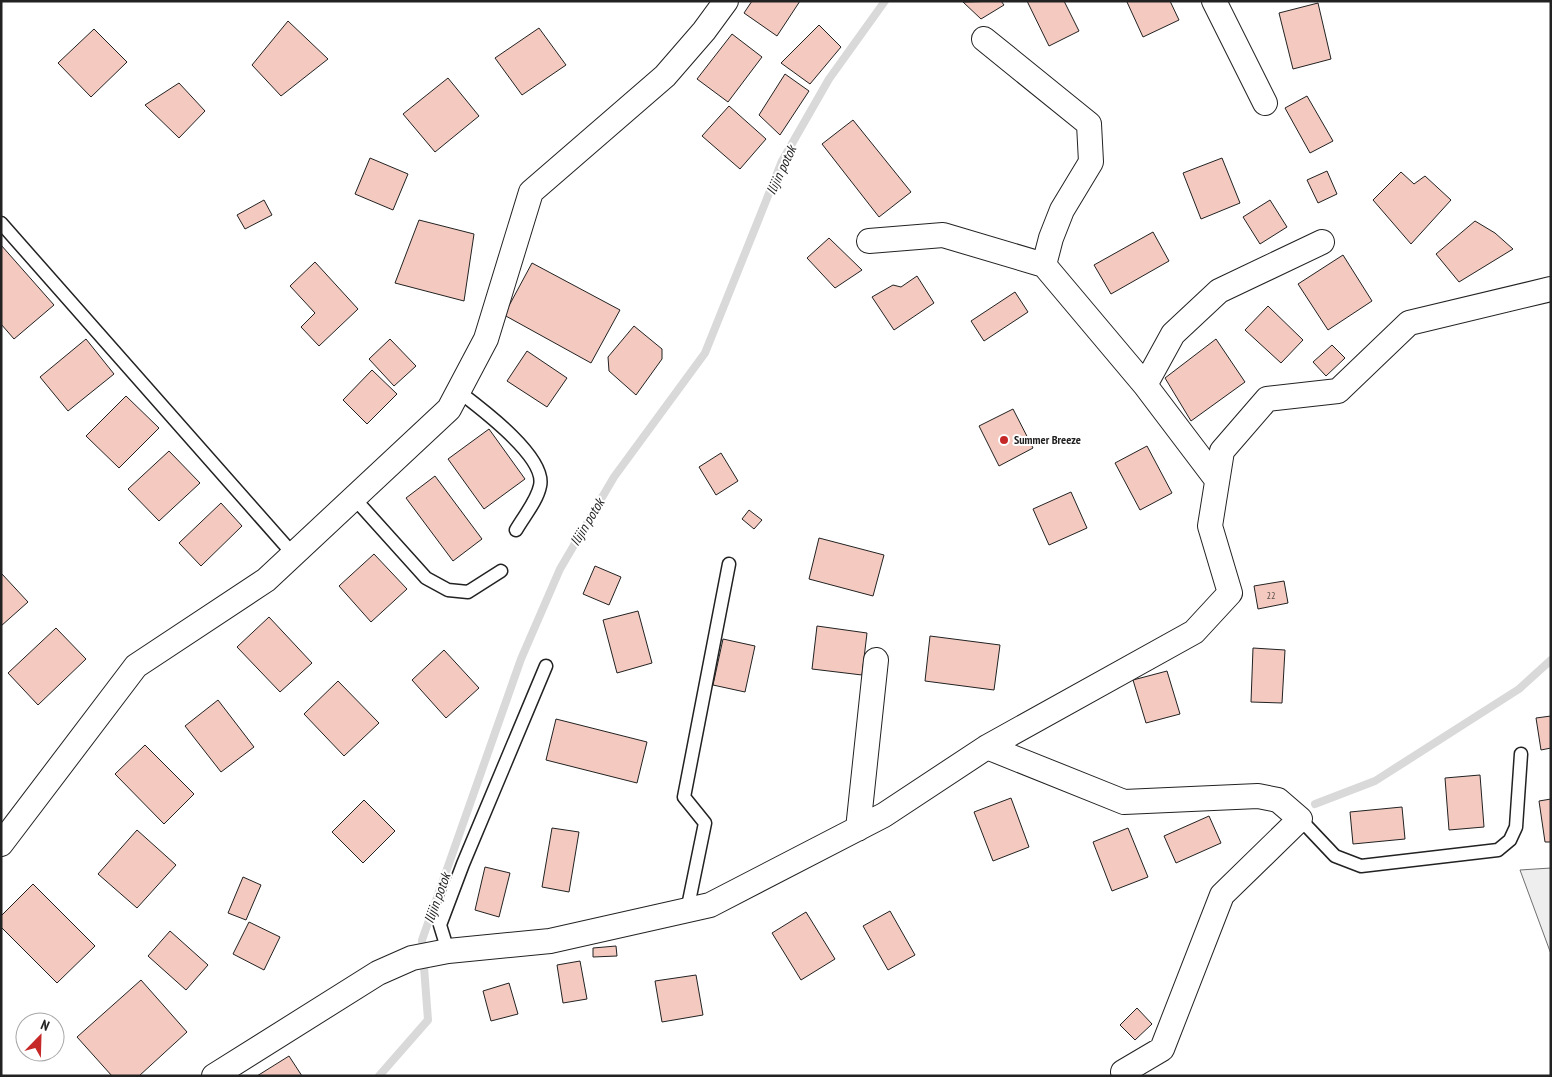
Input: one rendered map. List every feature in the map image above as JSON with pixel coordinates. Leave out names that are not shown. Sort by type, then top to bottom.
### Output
[{"type":"street","points":[[1,844],[136,666],[266,580],[449,409],[486,339],[531,192],[665,76],[704,31],[726,1]]},
{"type":"street","points":[[1214,1],[1265,102]]},
{"type":"street","points":[[984,39],[1089,124],[1091,162],[1062,210],[1051,238],[1044,265]]},
{"type":"street","points":[[869,242],[943,235],[1044,265],[1145,385],[1217,480]]},
{"type":"street","points":[[1145,385],[1173,334],[1219,291],[1322,242]]},
{"type":"street","points":[[214,1076],[378,973],[412,958],[446,951],[550,940],[710,905],[884,815],[987,747],[1194,632],[1230,593],[1210,526],[1222,451],[1267,399],[1338,391],[1409,323],[1551,290]]},
{"type":"street","points":[[858,828],[876,660]]},
{"type":"street","points":[[987,747],[1124,802],[1258,796],[1278,800],[1300,819],[1222,895],[1162,1049],[1123,1072]]},
{"type":"lane","points":[[1,223],[293,554]]},
{"type":"lane","points":[[458,391],[502,424],[540,470],[540,485],[516,530]]},
{"type":"lane","points":[[354,498],[426,578],[448,590],[468,592],[502,570]]},
{"type":"lane","points":[[687,911],[705,823],[684,797],[729,564]]},
{"type":"lane","points":[[446,951],[440,925],[463,864],[546,666]]},
{"type":"lane","points":[[1300,819],[1336,856],[1360,866],[1498,850],[1510,840],[1516,827],[1521,754]]},
{"type":"shaded area","points":[[1551,868],[1551,954],[1520,870]]},
{"type":"building","points":[[752,1],[800,1],[777,36],[744,13]]},
{"type":"building","points":[[1001,1],[1004,5],[981,19],[963,2]]},
{"type":"building","points":[[1027,1],[1064,1],[1079,31],[1049,46]]},
{"type":"building","points":[[1170,1],[1179,20],[1143,37],[1127,2]]},
{"type":"building","points":[[1318,3],[1331,59],[1293,69],[1279,13]]},
{"type":"building","points":[[288,21],[328,59],[281,96],[252,65]]},
{"type":"building","points":[[819,25],[841,47],[810,84],[781,63]]},
{"type":"building","points":[[539,28],[566,65],[522,95],[495,58]]},
{"type":"building","points":[[94,29],[127,62],[91,97],[58,63]]},
{"type":"building","points":[[732,34],[762,57],[728,102],[697,79]]},
{"type":"building","points":[[785,74],[809,91],[780,135],[759,115]]},
{"type":"building","points":[[448,78],[479,116],[435,152],[403,114]]},
{"type":"building","points":[[179,83],[205,111],[179,138],[145,105]]},
{"type":"building","points":[[1307,96],[1333,141],[1310,153],[1285,108]]},
{"type":"building","points":[[729,106],[766,139],[740,169],[702,136]]},
{"type":"building","points":[[853,120],[911,192],[879,217],[822,144]]},
{"type":"building","points":[[370,158],[408,174],[393,210],[355,194]]},
{"type":"building","points":[[1222,158],[1240,203],[1201,219],[1183,173]]},
{"type":"building","points":[[1327,171],[1337,194],[1318,203],[1307,180]]},
{"type":"building","points":[[1401,172],[1414,184],[1425,176],[1451,200],[1411,244],[1373,200]]},
{"type":"building","points":[[264,200],[272,215],[245,229],[237,215]]},
{"type":"building","points":[[1270,200],[1287,227],[1260,244],[1243,217]]},
{"type":"building","points":[[419,220],[474,234],[464,301],[395,283]]},
{"type":"building","points":[[1475,221],[1495,233],[1513,249],[1459,282],[1436,254]]},
{"type":"building","points":[[1153,232],[1169,261],[1111,294],[1094,265]]},
{"type":"building","points":[[829,238],[862,270],[835,288],[807,258]]},
{"type":"building","points":[[1,245],[54,305],[14,339],[1,324]]},
{"type":"building","points":[[1343,255],[1372,301],[1328,330],[1298,284]]},
{"type":"building","points":[[315,262],[358,309],[319,346],[301,327],[315,313],[290,286]]},
{"type":"building","points":[[532,263],[620,310],[591,363],[504,315]]},
{"type":"building","points":[[917,276],[934,303],[894,330],[872,297],[893,285],[901,287]]},
{"type":"building","points":[[1015,292],[1028,312],[984,341],[971,321]]},
{"type":"building","points":[[1268,306],[1303,340],[1281,363],[1245,330]]},
{"type":"building","points":[[634,326],[662,349],[662,359],[636,395],[609,371],[608,357]]},
{"type":"building","points":[[86,339],[114,374],[68,411],[40,377]]},
{"type":"building","points":[[390,339],[416,366],[394,386],[369,359]]},
{"type":"building","points":[[1216,339],[1245,382],[1191,421],[1165,378]]},
{"type":"building","points":[[1332,345],[1345,358],[1326,376],[1313,362]]},
{"type":"building","points":[[527,351],[567,378],[547,407],[507,381]]},
{"type":"building","points":[[372,370],[397,394],[367,424],[343,400]]},
{"type":"building","points":[[126,396],[159,428],[119,468],[86,436]]},
{"type":"building","points":[[1013,409],[1033,448],[999,466],[979,426]]},
{"type":"building","points":[[489,429],[525,479],[484,509],[448,459]]},
{"type":"building","points":[[1147,446],[1172,493],[1140,510],[1115,463]]},
{"type":"building","points":[[169,451],[200,483],[159,521],[128,489]]},
{"type":"building","points":[[721,453],[738,481],[716,495],[699,467]]},
{"type":"building","points":[[435,476],[482,539],[453,561],[406,498]]},
{"type":"building","points":[[1071,492],[1087,528],[1049,545],[1033,509]]},
{"type":"building","points":[[221,503],[242,526],[201,566],[179,543]]},
{"type":"building","points":[[749,510],[762,520],[754,529],[742,519]]},
{"type":"building","points":[[819,538],[884,555],[873,596],[809,579]]},
{"type":"building","points":[[374,554],[407,589],[371,622],[339,586]]},
{"type":"building","points":[[595,566],[621,577],[609,605],[583,594]]},
{"type":"building","points":[[1,575],[28,602],[1,626]]},
{"type":"building","points":[[1284,581],[1288,603],[1258,609],[1254,586]]},
{"type":"building","points":[[638,611],[652,663],[617,673],[603,620]]},
{"type":"building","points":[[269,617],[312,663],[280,692],[237,647]]},
{"type":"building","points":[[817,626],[867,633],[862,675],[812,669]]},
{"type":"building","points":[[56,628],[86,659],[38,705],[8,673]]},
{"type":"building","points":[[930,636],[1000,645],[994,690],[925,681]]},
{"type":"building","points":[[723,639],[755,646],[745,692],[713,685]]},
{"type":"building","points":[[1253,648],[1285,650],[1282,703],[1251,702]]},
{"type":"building","points":[[444,650],[479,688],[446,718],[412,680]]},
{"type":"building","points":[[1167,671],[1180,714],[1146,723],[1133,680]]},
{"type":"building","points":[[338,681],[379,723],[344,756],[304,714]]},
{"type":"building","points":[[218,700],[254,747],[221,772],[185,726]]},
{"type":"building","points":[[1551,716],[1551,748],[1541,750],[1536,718]]},
{"type":"building","points":[[556,719],[647,742],[637,783],[546,760]]},
{"type":"building","points":[[145,745],[194,794],[164,824],[115,774]]},
{"type":"building","points":[[1480,775],[1484,827],[1449,830],[1445,778]]},
{"type":"building","points":[[1011,798],[1029,847],[993,861],[974,812]]},
{"type":"building","points":[[1551,799],[1551,842],[1545,842],[1539,801]]},
{"type":"building","points":[[364,800],[395,831],[363,863],[332,832]]},
{"type":"building","points":[[1402,807],[1405,839],[1353,844],[1350,812]]},
{"type":"building","points":[[1209,816],[1221,843],[1176,863],[1164,836]]},
{"type":"building","points":[[552,828],[579,832],[569,892],[542,887]]},
{"type":"building","points":[[1128,828],[1148,877],[1112,891],[1093,842]]},
{"type":"building","points":[[137,830],[176,865],[137,908],[98,874]]},
{"type":"building","points":[[485,867],[510,873],[499,917],[475,910]]},
{"type":"building","points":[[243,877],[261,885],[246,920],[228,913]]},
{"type":"building","points":[[33,884],[95,946],[57,983],[1,927],[1,916]]},
{"type":"building","points":[[890,911],[915,955],[888,970],[863,926]]},
{"type":"building","points":[[806,912],[835,959],[801,980],[772,933]]},
{"type":"building","points":[[249,922],[280,937],[264,970],[233,954]]},
{"type":"building","points":[[170,931],[208,965],[186,990],[148,956]]},
{"type":"building","points":[[616,946],[617,956],[593,957],[593,948]]},
{"type":"building","points":[[580,961],[587,999],[563,1003],[557,965]]},
{"type":"building","points":[[696,975],[703,1015],[662,1022],[655,981]]},
{"type":"building","points":[[141,980],[187,1032],[139,1076],[112,1076],[77,1037]]},
{"type":"building","points":[[509,983],[518,1014],[491,1021],[483,991]]},
{"type":"building","points":[[1137,1008],[1152,1024],[1135,1040],[1120,1025]]},
{"type":"building","points":[[289,1056],[302,1076],[257,1076]]},
{"type":"waterway","name":"Ilijin potok","points":[[379,1076],[428,1020],[422,940],[521,659],[560,569],[614,477],[705,353],[782,161],[829,79],[885,1]]},
{"type":"waterway","points":[[1315,804],[1375,781],[1519,689],[1551,660]]},
{"type":"place","name":"Summer Breeze","points":[[1004,440]]}]
